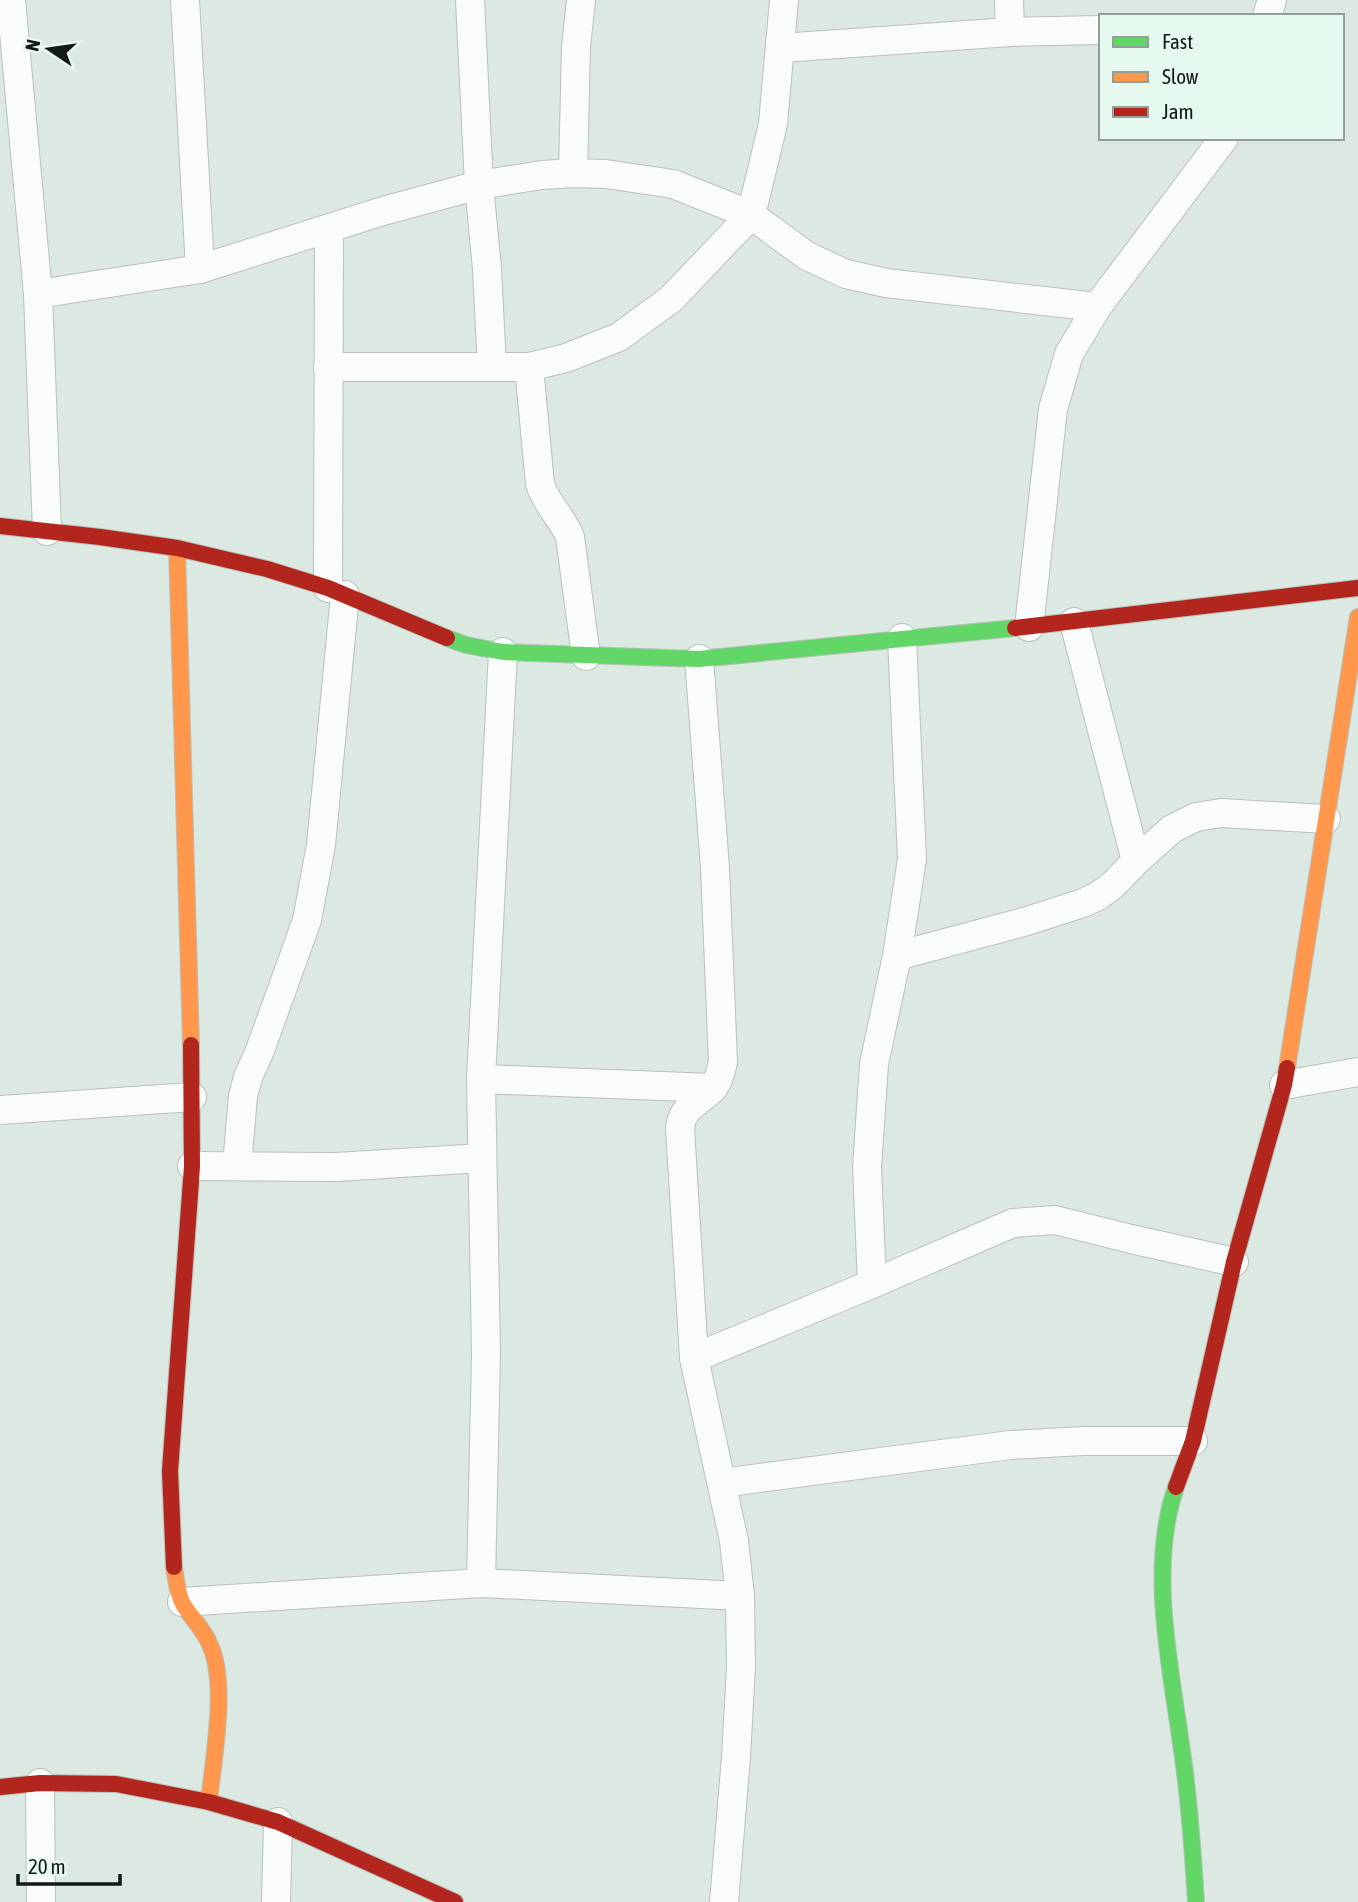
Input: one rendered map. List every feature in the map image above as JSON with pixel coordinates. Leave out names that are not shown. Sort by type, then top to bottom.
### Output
[{"type":"street","points":[[11,0],[38,294],[47,531]]},
{"type":"street","points":[[186,0],[200,269]]},
{"type":"street","points":[[470,0],[479,186],[492,367]]},
{"type":"street","points":[[573,173],[576,47],[581,0]]},
{"type":"street","points":[[328,367],[528,367],[566,358],[619,337],[671,299],[751,215],[773,124],[784,0]]},
{"type":"street","points":[[1009,0],[1010,32]]},
{"type":"street","points":[[781,48],[1010,32],[1099,30]]},
{"type":"street","points":[[1029,627],[1053,409],[1069,354],[1097,307],[1222,140]]},
{"type":"street","points":[[38,294],[200,269],[383,211],[479,186],[542,175],[573,173],[606,174],[673,184],[751,215],[807,256],[846,274],[886,283],[1097,307]]},
{"type":"street","points":[[237,1166],[243,1096],[307,920],[321,845],[336,592],[328,367],[329,229]]},
{"type":"street","points":[[528,367],[540,484],[543,496],[566,527],[570,537],[586,656]]},
{"type":"street","points":[[0,526],[177,548],[267,569],[336,592],[466,645],[503,652],[586,656],[699,659],[1029,627],[1358,588]]},
{"type":"street","points":[[177,548],[192,1166],[170,1471],[173,1562],[182,1602],[211,1646],[217,1675],[219,1705],[209,1802]]},
{"type":"street","points":[[1196,1902],[1190,1808],[1163,1609],[1163,1554],[1170,1505],[1193,1441],[1234,1262],[1284,1085],[1358,617]]},
{"type":"street","points":[[1074,622],[1136,861]]},
{"type":"street","points":[[872,1284],[867,1167],[874,1064],[897,956],[912,859],[902,638]]},
{"type":"street","points":[[481,1583],[486,1353],[481,1079],[503,652]]},
{"type":"street","points":[[699,659],[715,868],[723,1062],[713,1088],[685,1111],[680,1128],[694,1358],[734,1541],[740,1596],[739,1706],[724,1902]]},
{"type":"street","points":[[897,956],[1083,903],[1114,885],[1172,829],[1196,817],[1222,813],[1326,819]]},
{"type":"street","points":[[1284,1085],[1357,1075]]},
{"type":"street","points":[[481,1079],[713,1088]]},
{"type":"street","points":[[0,1110],[192,1097]]},
{"type":"street","points":[[192,1166],[336,1167],[482,1158]]},
{"type":"street","points":[[694,1358],[1013,1223],[1055,1220],[1234,1262]]},
{"type":"street","points":[[722,1483],[1010,1445],[1083,1441],[1193,1441]]},
{"type":"street","points":[[182,1602],[481,1583],[740,1596]]},
{"type":"street","points":[[40,1783],[41,1902]]},
{"type":"street","points":[[0,1787],[40,1783],[116,1784],[209,1802],[278,1822],[455,1902]]},
{"type":"street","points":[[276,1902],[278,1822]]},
{"type":"traffic: fast","points":[[447,638],[466,645],[503,652],[699,659],[1015,628]]},
{"type":"traffic: fast","points":[[1176,1487],[1163,1552],[1164,1622],[1188,1794],[1196,1902]]},
{"type":"traffic: slow","points":[[177,548],[191,1045]]},
{"type":"traffic: slow","points":[[1287,1068],[1358,617]]},
{"type":"traffic: slow","points":[[174,1567],[181,1600],[207,1639],[218,1680],[218,1722],[209,1802]]},
{"type":"traffic: jam","points":[[0,526],[177,548],[267,569],[328,588],[447,638]]},
{"type":"traffic: jam","points":[[1015,628],[1358,588]]},
{"type":"traffic: jam","points":[[174,1567],[170,1471],[192,1166],[191,1045]]},
{"type":"traffic: jam","points":[[1176,1487],[1193,1441],[1234,1262],[1287,1068]]},
{"type":"traffic: jam","points":[[0,1787],[40,1783],[116,1784],[209,1802],[278,1822],[455,1902]]}]
